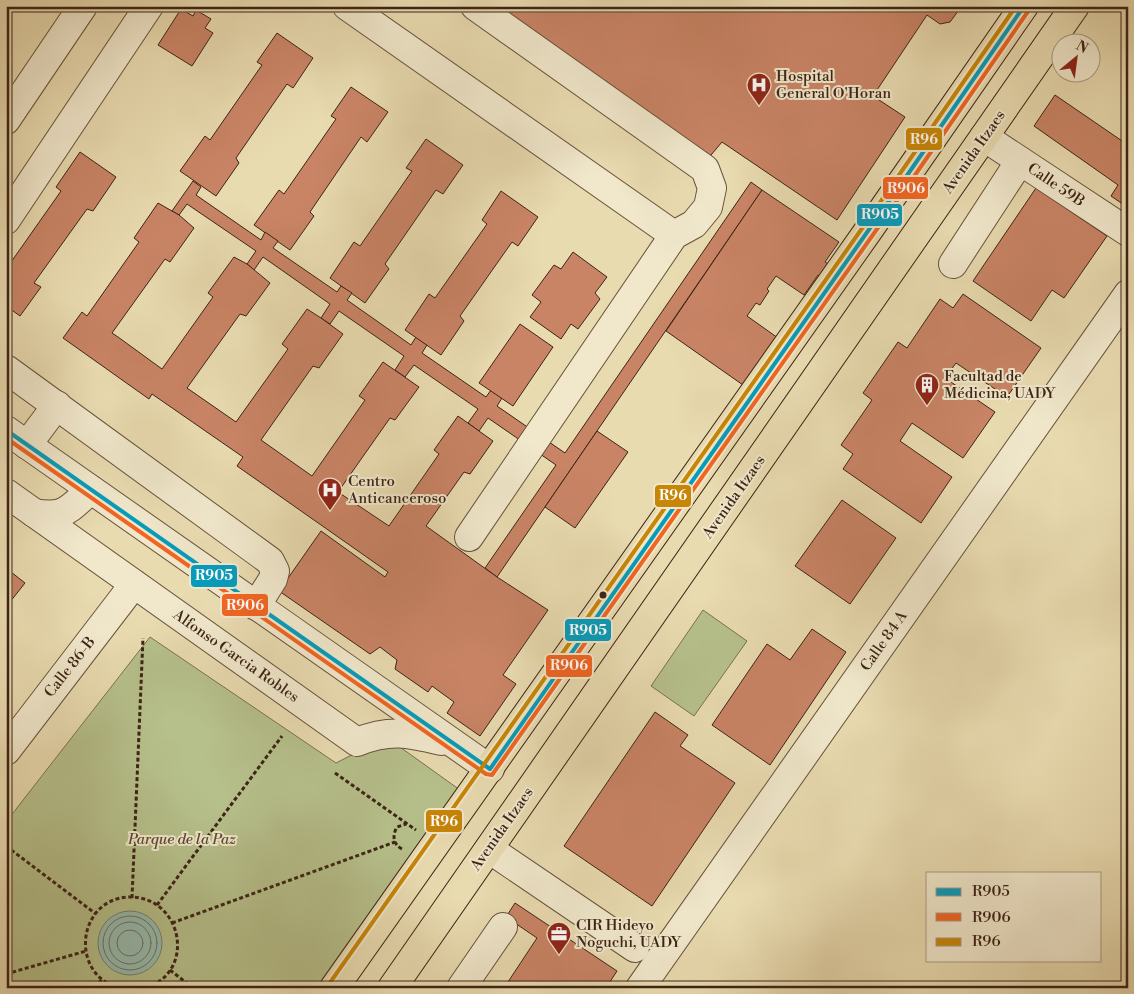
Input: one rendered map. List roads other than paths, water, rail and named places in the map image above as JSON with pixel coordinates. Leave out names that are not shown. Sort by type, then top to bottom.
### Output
[{"type":"main road","points":[[334,988],[897,190],[1024,6]]},
{"type":"main road","name":"Avenida Itzaes","points":[[392,988],[1075,6]]},
{"type":"street","points":[[6,120],[83,6]]},
{"type":"street","points":[[6,220],[149,6]]},
{"type":"street","points":[[347,6],[674,235]]},
{"type":"street","points":[[469,536],[674,235],[694,224],[708,207],[712,188],[705,169],[475,6]]},
{"type":"street","name":"Calle 59B","points":[[984,137],[1128,232]]},
{"type":"street","points":[[953,264],[1020,161]]},
{"type":"street","name":"Calle 84 A","points":[[640,988],[1128,294]]},
{"type":"street","points":[[6,370],[57,405],[270,561],[275,571],[273,579],[256,606]]},
{"type":"street","points":[[17,438],[57,405]]},
{"type":"street","name":"Alfonso Garcia Robles","points":[[17,438],[490,769]]},
{"type":"street","points":[[34,513],[52,516],[65,512],[91,490]]},
{"type":"street","name":"Alfonso Garcia Robles","points":[[6,493],[357,742],[397,732],[415,734],[453,744]]},
{"type":"street","name":"Calle 86-B","points":[[6,751],[134,584]]},
{"type":"street","points":[[488,849],[635,948]]},
{"type":"street","points":[[461,988],[503,928]]},
{"type":"water","points":[[130,911],[142,913],[153,920],[160,931],[162,943],[160,955],[153,966],[142,973],[130,975],[118,973],[107,966],[100,955],[98,943],[100,931],[107,920],[118,913]]},
{"type":"place","name":"Hospital General O'Horan","points":[[759,106]]},
{"type":"place","name":"Facultad de Médicina, UADY","points":[[927,406]]},
{"type":"place","name":"Centro Anticanceroso","points":[[330,511]]},
{"type":"place","name":"CIR Hideyo Noguchi, UADY","points":[[559,955]]},
{"type":"park label","name":"Parque de la Paz","points":[[182,839]]}]
